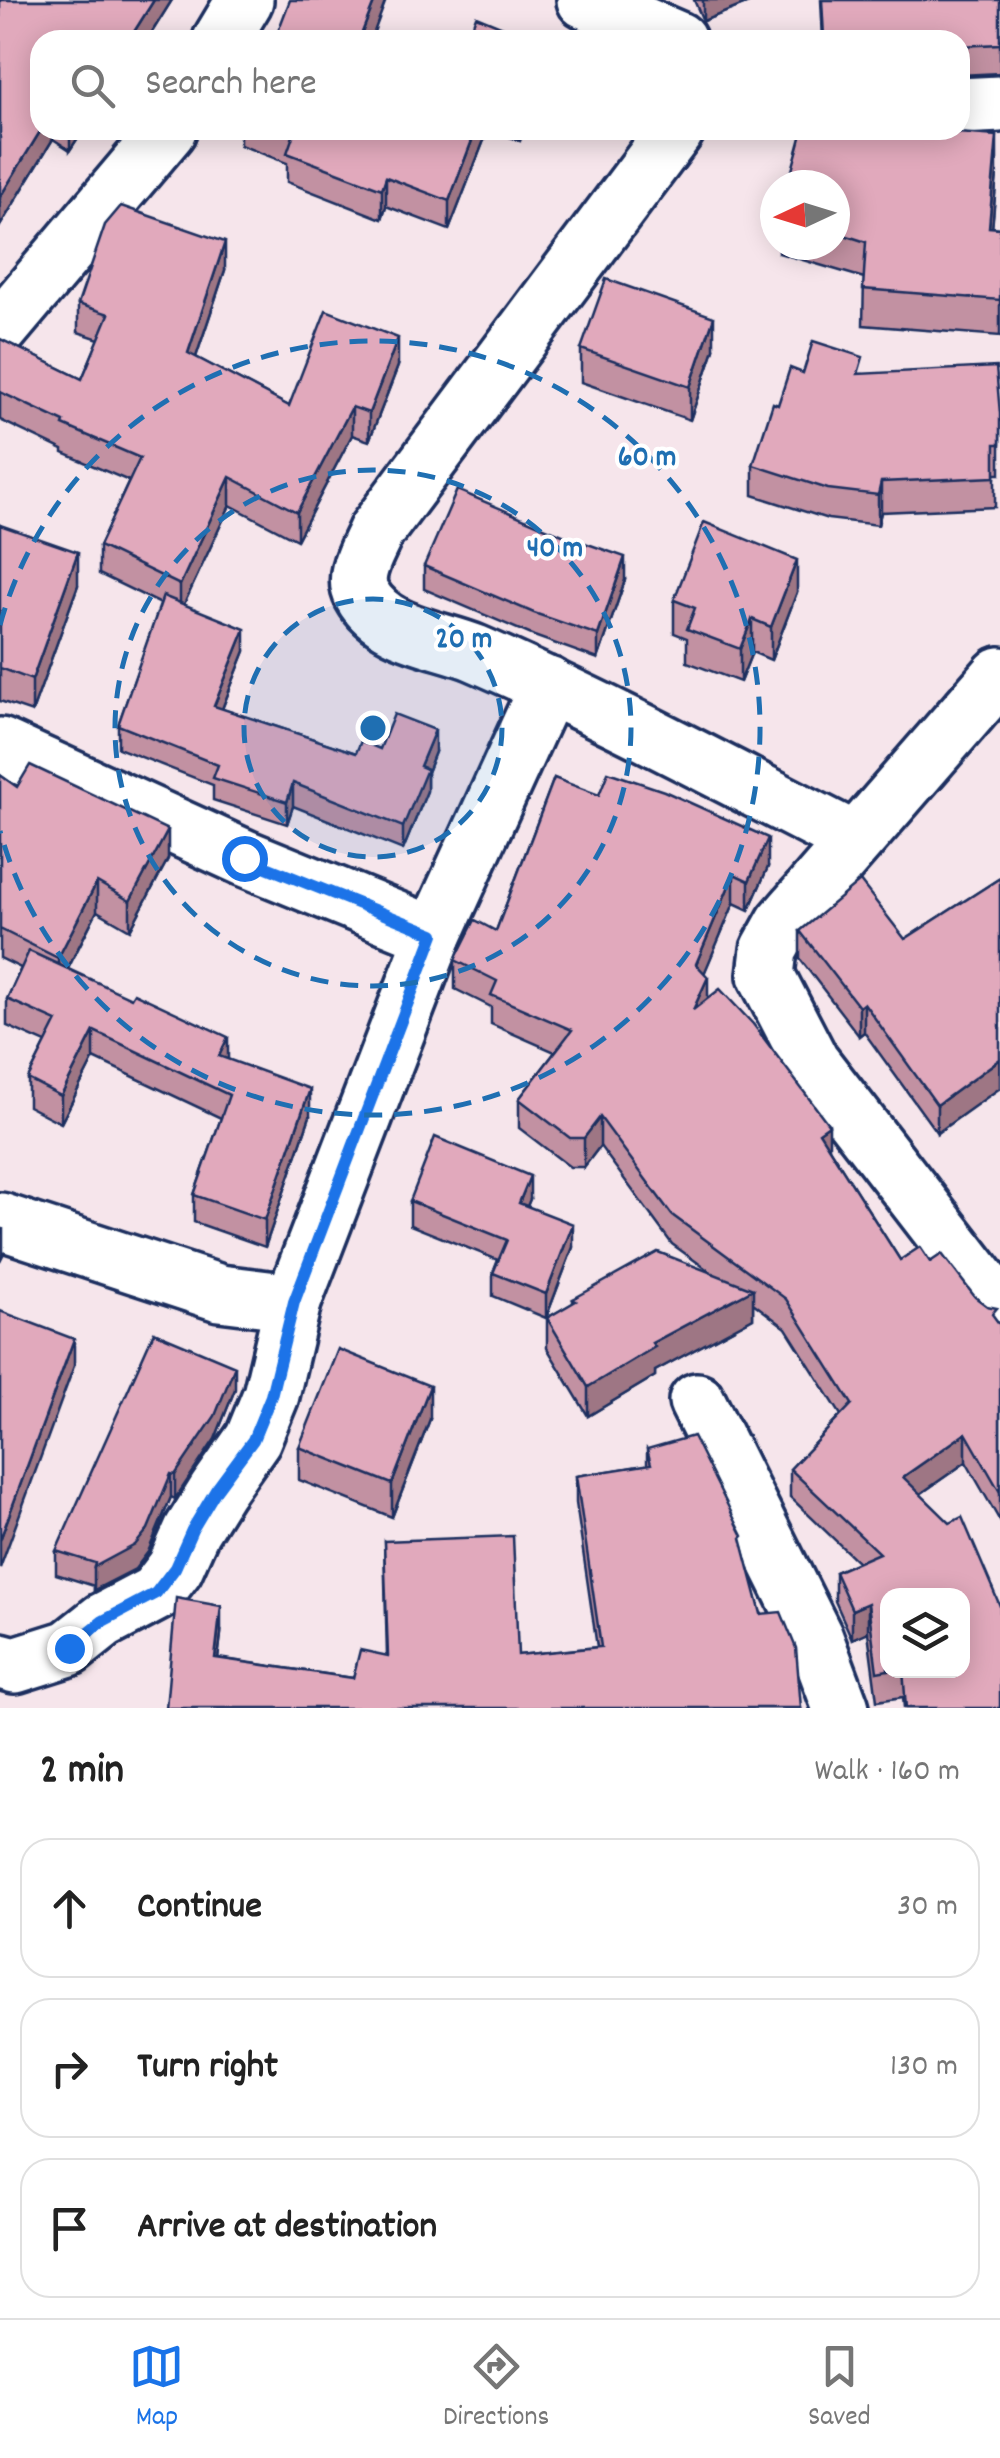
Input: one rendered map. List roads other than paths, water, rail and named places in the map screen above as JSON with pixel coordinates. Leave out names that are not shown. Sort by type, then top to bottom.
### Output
[{"type":"street","points":[[228,30],[245,0]]},
{"type":"street","points":[[586,0],[655,30]]},
{"type":"street","points":[[970,106],[1000,104]]},
{"type":"street","points":[[5,312],[159,140]]},
{"type":"street","points":[[669,140],[376,531],[358,572],[361,594],[400,630],[444,640],[548,685],[854,840]]},
{"type":"street","points":[[1000,675],[784,923],[769,950],[766,975],[810,1062],[1000,1307]]},
{"type":"street","points":[[0,1661],[15,1665],[69,1648],[103,1621],[156,1593],[175,1568],[216,1490],[253,1440],[271,1396],[294,1302],[434,934],[548,685]]},
{"type":"street","points":[[0,746],[244,858],[434,934]]},
{"type":"street","points":[[0,1221],[220,1294],[294,1302]]},
{"type":"street","points":[[697,1400],[815,1638],[841,1708]]}]
